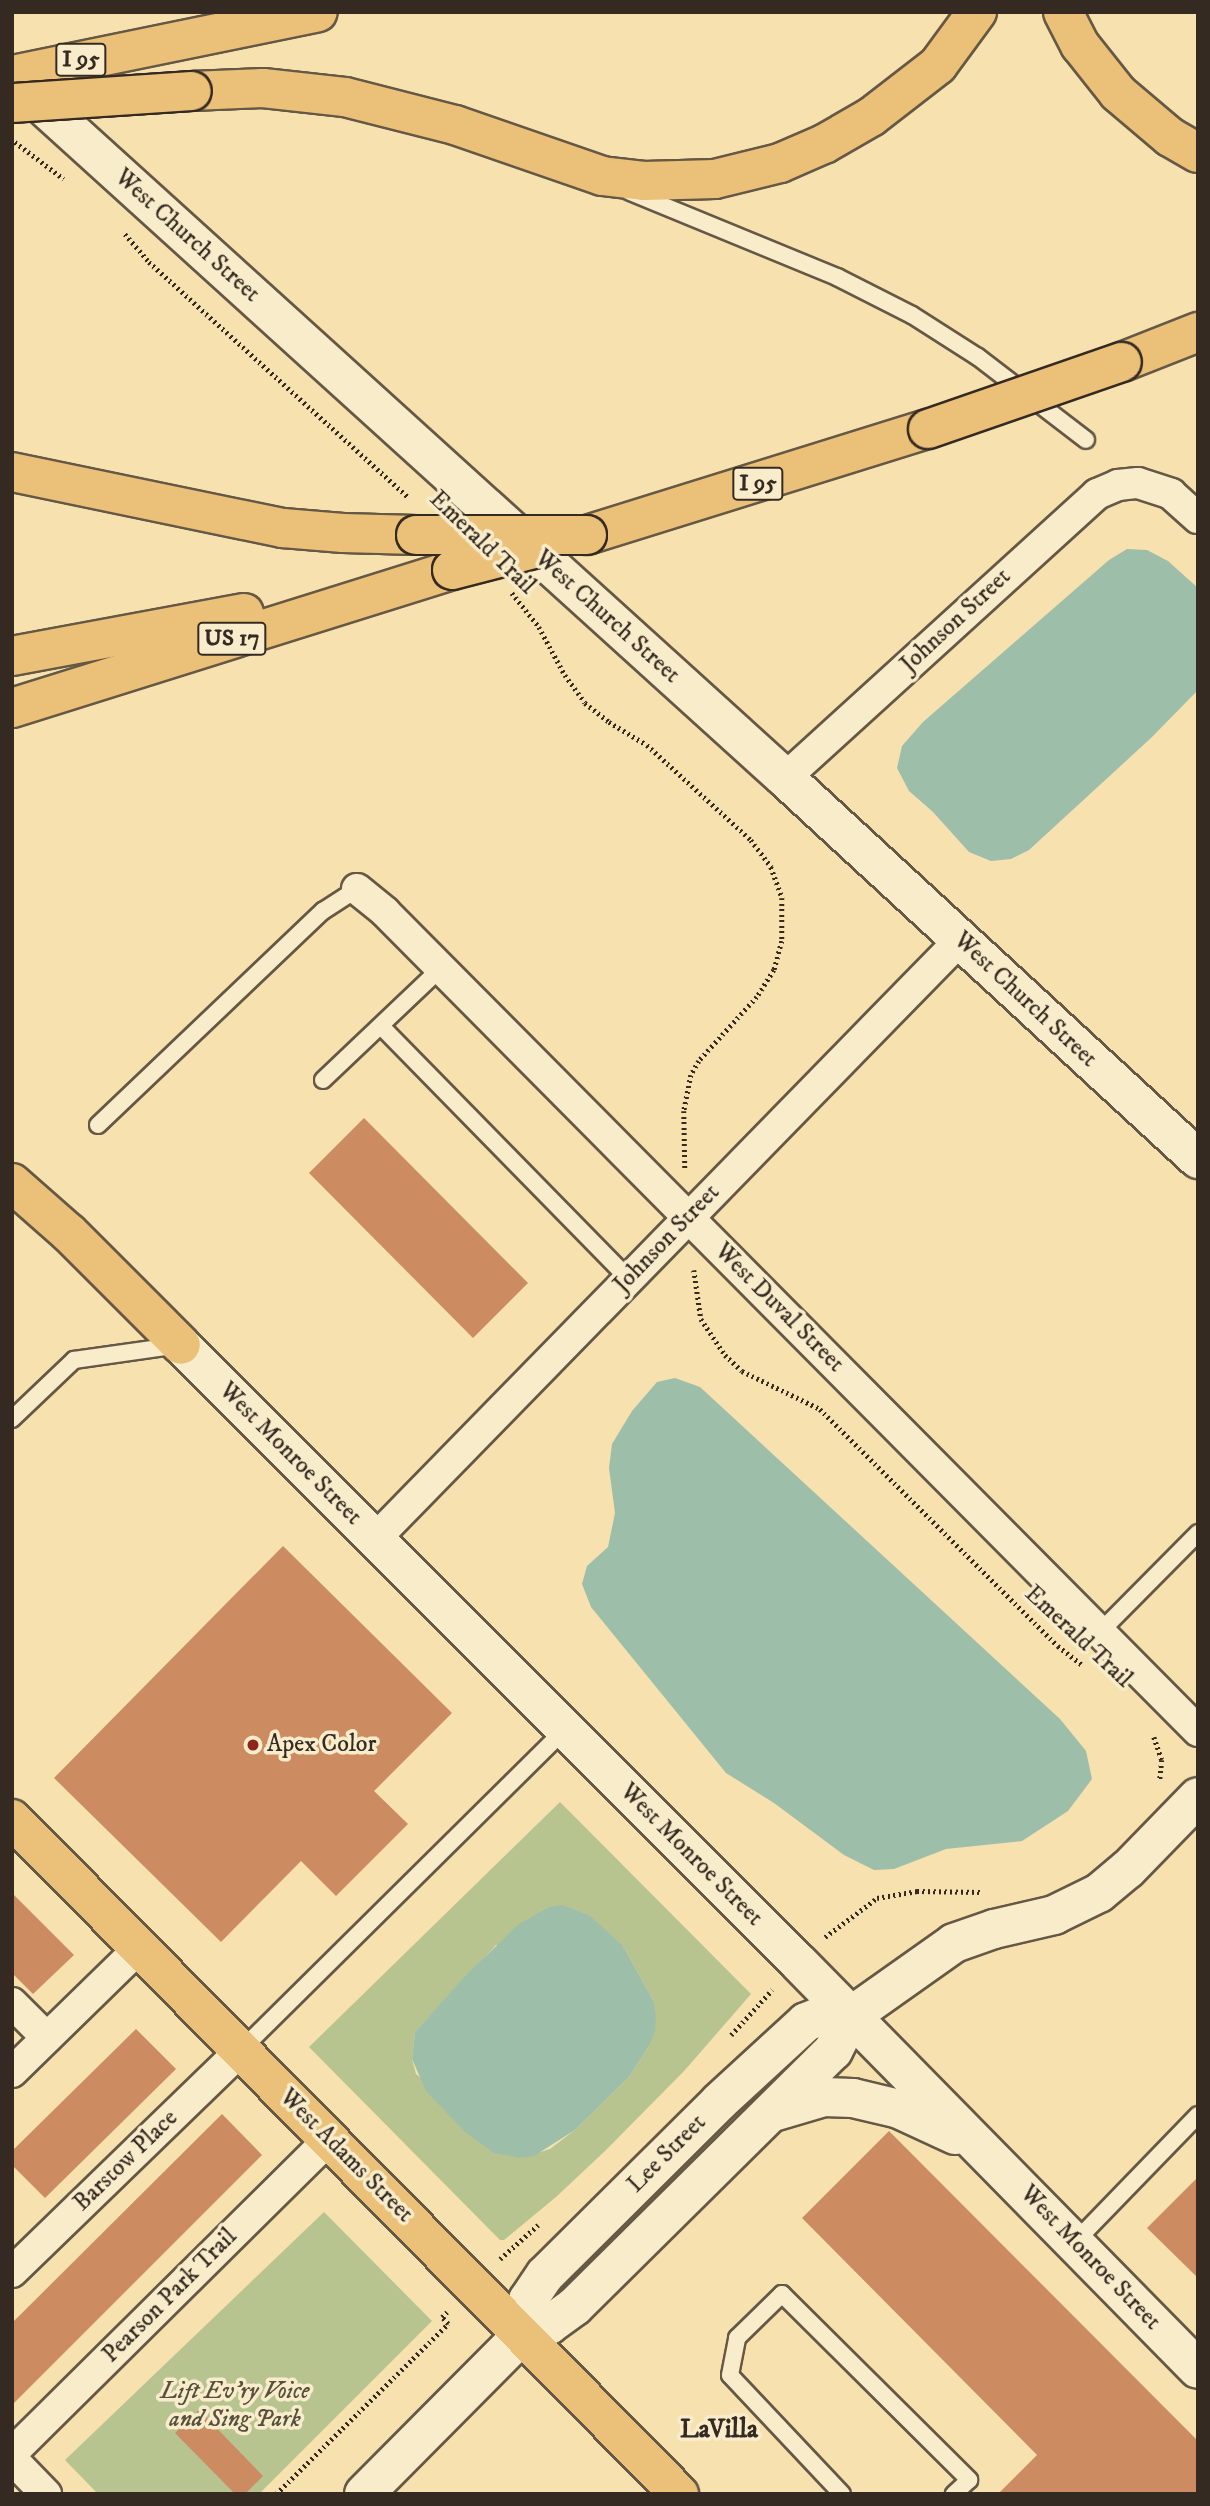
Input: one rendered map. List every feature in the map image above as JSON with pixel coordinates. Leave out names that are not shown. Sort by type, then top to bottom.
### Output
[{"type":"main road","name":"I 95","points":[[12,77],[149,45],[318,12]]},
{"type":"main road","points":[[12,103],[263,88],[345,97],[456,125],[557,163],[624,180],[670,181],[738,176],[780,163],[848,131],[917,84],[946,55],[977,12]]},
{"type":"main road","points":[[1063,12],[1080,45],[1118,93],[1142,116],[1198,153]]},
{"type":"main road","name":"I 95","points":[[12,656],[323,598],[452,570],[587,535],[928,429],[1122,362],[1198,332]]},
{"type":"main road","points":[[12,472],[283,528],[343,534],[415,518],[587,535]]},
{"type":"main road","name":"US 17","points":[[12,708],[452,570]]},
{"type":"main road","points":[[12,1183],[69,1233],[181,1345]]},
{"type":"main road","name":"West Adams Street","points":[[12,1819],[679,2494]]},
{"type":"street","name":"West Church Street","points":[[12,77],[785,778],[1198,1159]]},
{"type":"street","name":"Johnson Street","points":[[785,778],[1088,501],[1118,485],[1138,483],[1171,494],[1198,518]]},
{"type":"street","name":"West Duval Street","points":[[357,889],[385,912],[441,968],[1198,1731]]},
{"type":"street","name":"Johnson Street","points":[[375,1539],[960,940]]},
{"type":"street","name":"West Monroe Street","points":[[181,1345],[851,2016],[1198,2369]]},
{"type":"street","name":"Lee Street","points":[[364,2494],[522,2335],[549,2325],[575,2306],[832,2051],[851,2016],[954,1943],[994,1929],[1054,1915],[1098,1893],[1128,1869],[1198,1797]]},
{"type":"street","points":[[12,2072],[139,1948]]},
{"type":"street","points":[[12,2003],[47,2038]]},
{"type":"street","name":"Lee Street","points":[[522,2335],[528,2300],[545,2275],[719,2102],[806,2022],[826,2014],[851,2016]]},
{"type":"street","name":"Barstow Place","points":[[12,2272],[241,2050]]},
{"type":"street","points":[[768,2115],[787,2106],[824,2097],[876,2101],[922,2119],[986,2153]]},
{"type":"street","name":"Pearson Park Trail","points":[[12,2453],[329,2139]]},
{"type":"street","points":[[12,2459],[46,2494]]},
{"type":"lane","points":[[557,163],[877,296],[978,357],[1086,440]]},
{"type":"lane","points":[[98,1125],[323,911],[357,889]]},
{"type":"lane","points":[[323,1080],[441,968]]},
{"type":"lane","points":[[381,1026],[629,1279]]},
{"type":"lane","points":[[12,1419],[74,1360],[181,1345]]},
{"type":"lane","points":[[1100,1632],[1198,1533]]},
{"type":"lane","points":[[241,2050],[565,1729]]},
{"type":"lane","points":[[1074,2243],[1198,2115]]},
{"type":"lane","points":[[842,2494],[730,2375],[737,2338],[782,2294],[969,2480],[954,2494]]},
{"type":"path","points":[[12,139],[69,183]]},
{"type":"path","name":"Emerald Trail","points":[[115,225],[149,262],[415,518]]},
{"type":"path","name":"Emerald Trail","points":[[504,584],[539,627],[565,675],[585,703],[609,722],[647,744],[751,840],[771,867],[778,883],[785,914],[779,955],[766,985],[699,1061],[691,1075],[684,1111],[685,1170]]},
{"type":"path","name":"Emerald Trail","points":[[694,1265],[701,1319],[725,1355],[742,1371],[820,1409],[1058,1646],[1091,1671]]},
{"type":"path","points":[[1147,1727],[1157,1743],[1162,1760],[1161,1779],[1155,1789]]},
{"type":"path","points":[[822,1940],[877,1898],[917,1891],[987,1892]]},
{"type":"path","points":[[276,2494],[447,2324],[442,2317]]},
{"type":"green space","points":[[560,1802],[751,1994],[685,2070],[605,2151],[556,2197],[504,2240],[500,2240],[309,2047]],"holes":[[[496,1945],[623,1946],[653,2000],[649,2046],[629,2077],[575,2130],[550,2149],[521,2158],[416,2074],[412,2059],[415,2032]]]},
{"type":"green space","name":"Lift Ev’ry Voice and Sing Park","points":[[324,2212],[432,2321],[259,2494],[98,2494],[65,2460]]},
{"type":"shaded area","points":[[1127,549],[1147,550],[1168,561],[1198,588],[1198,690],[1151,738],[1029,850],[1011,859],[991,861],[969,852],[933,812],[909,791],[897,768],[902,746],[923,722],[1109,560]]},
{"type":"shaded area","points":[[675,1378],[700,1387],[1060,1719],[1086,1751],[1092,1779],[1068,1811],[1022,1841],[946,1849],[894,1869],[874,1870],[844,1855],[774,1803],[726,1773],[591,1607],[582,1584],[587,1566],[608,1547],[615,1513],[609,1468],[612,1444],[632,1411],[657,1382]]},
{"type":"shaded area","points":[[563,1905],[590,1916],[623,1946],[653,2000],[655,2031],[649,2046],[629,2077],[575,2130],[534,2156],[521,2158],[494,2153],[465,2132],[426,2091],[412,2059],[415,2032],[469,1972],[519,1924],[549,1907]]},
{"type":"building","points":[[364,1118],[528,1283],[473,1338],[309,1173]]},
{"type":"building","name":"Apex Color","points":[[283,1546],[452,1713],[374,1791],[408,1824],[336,1896],[301,1861],[221,1942],[54,1778]]},
{"type":"building","points":[[12,1893],[74,1955],[33,1994],[12,1973]]},
{"type":"building","points":[[136,2029],[176,2069],[45,2198],[12,2165],[12,2151]]},
{"type":"building","points":[[222,2114],[262,2155],[12,2405],[12,2323]]},
{"type":"building","points":[[889,2131],[1198,2441],[1198,2494],[998,2494],[1037,2455],[802,2218]]},
{"type":"building","points":[[1198,2177],[1198,2278],[1147,2228]]},
{"type":"building","points":[[199,2410],[263,2476],[245,2494],[235,2494],[175,2433]]},
{"type":"place","name":"Apex Color","points":[[253,1745]]},
{"type":"district","name":"LaVilla","points":[[719,2430]]}]
